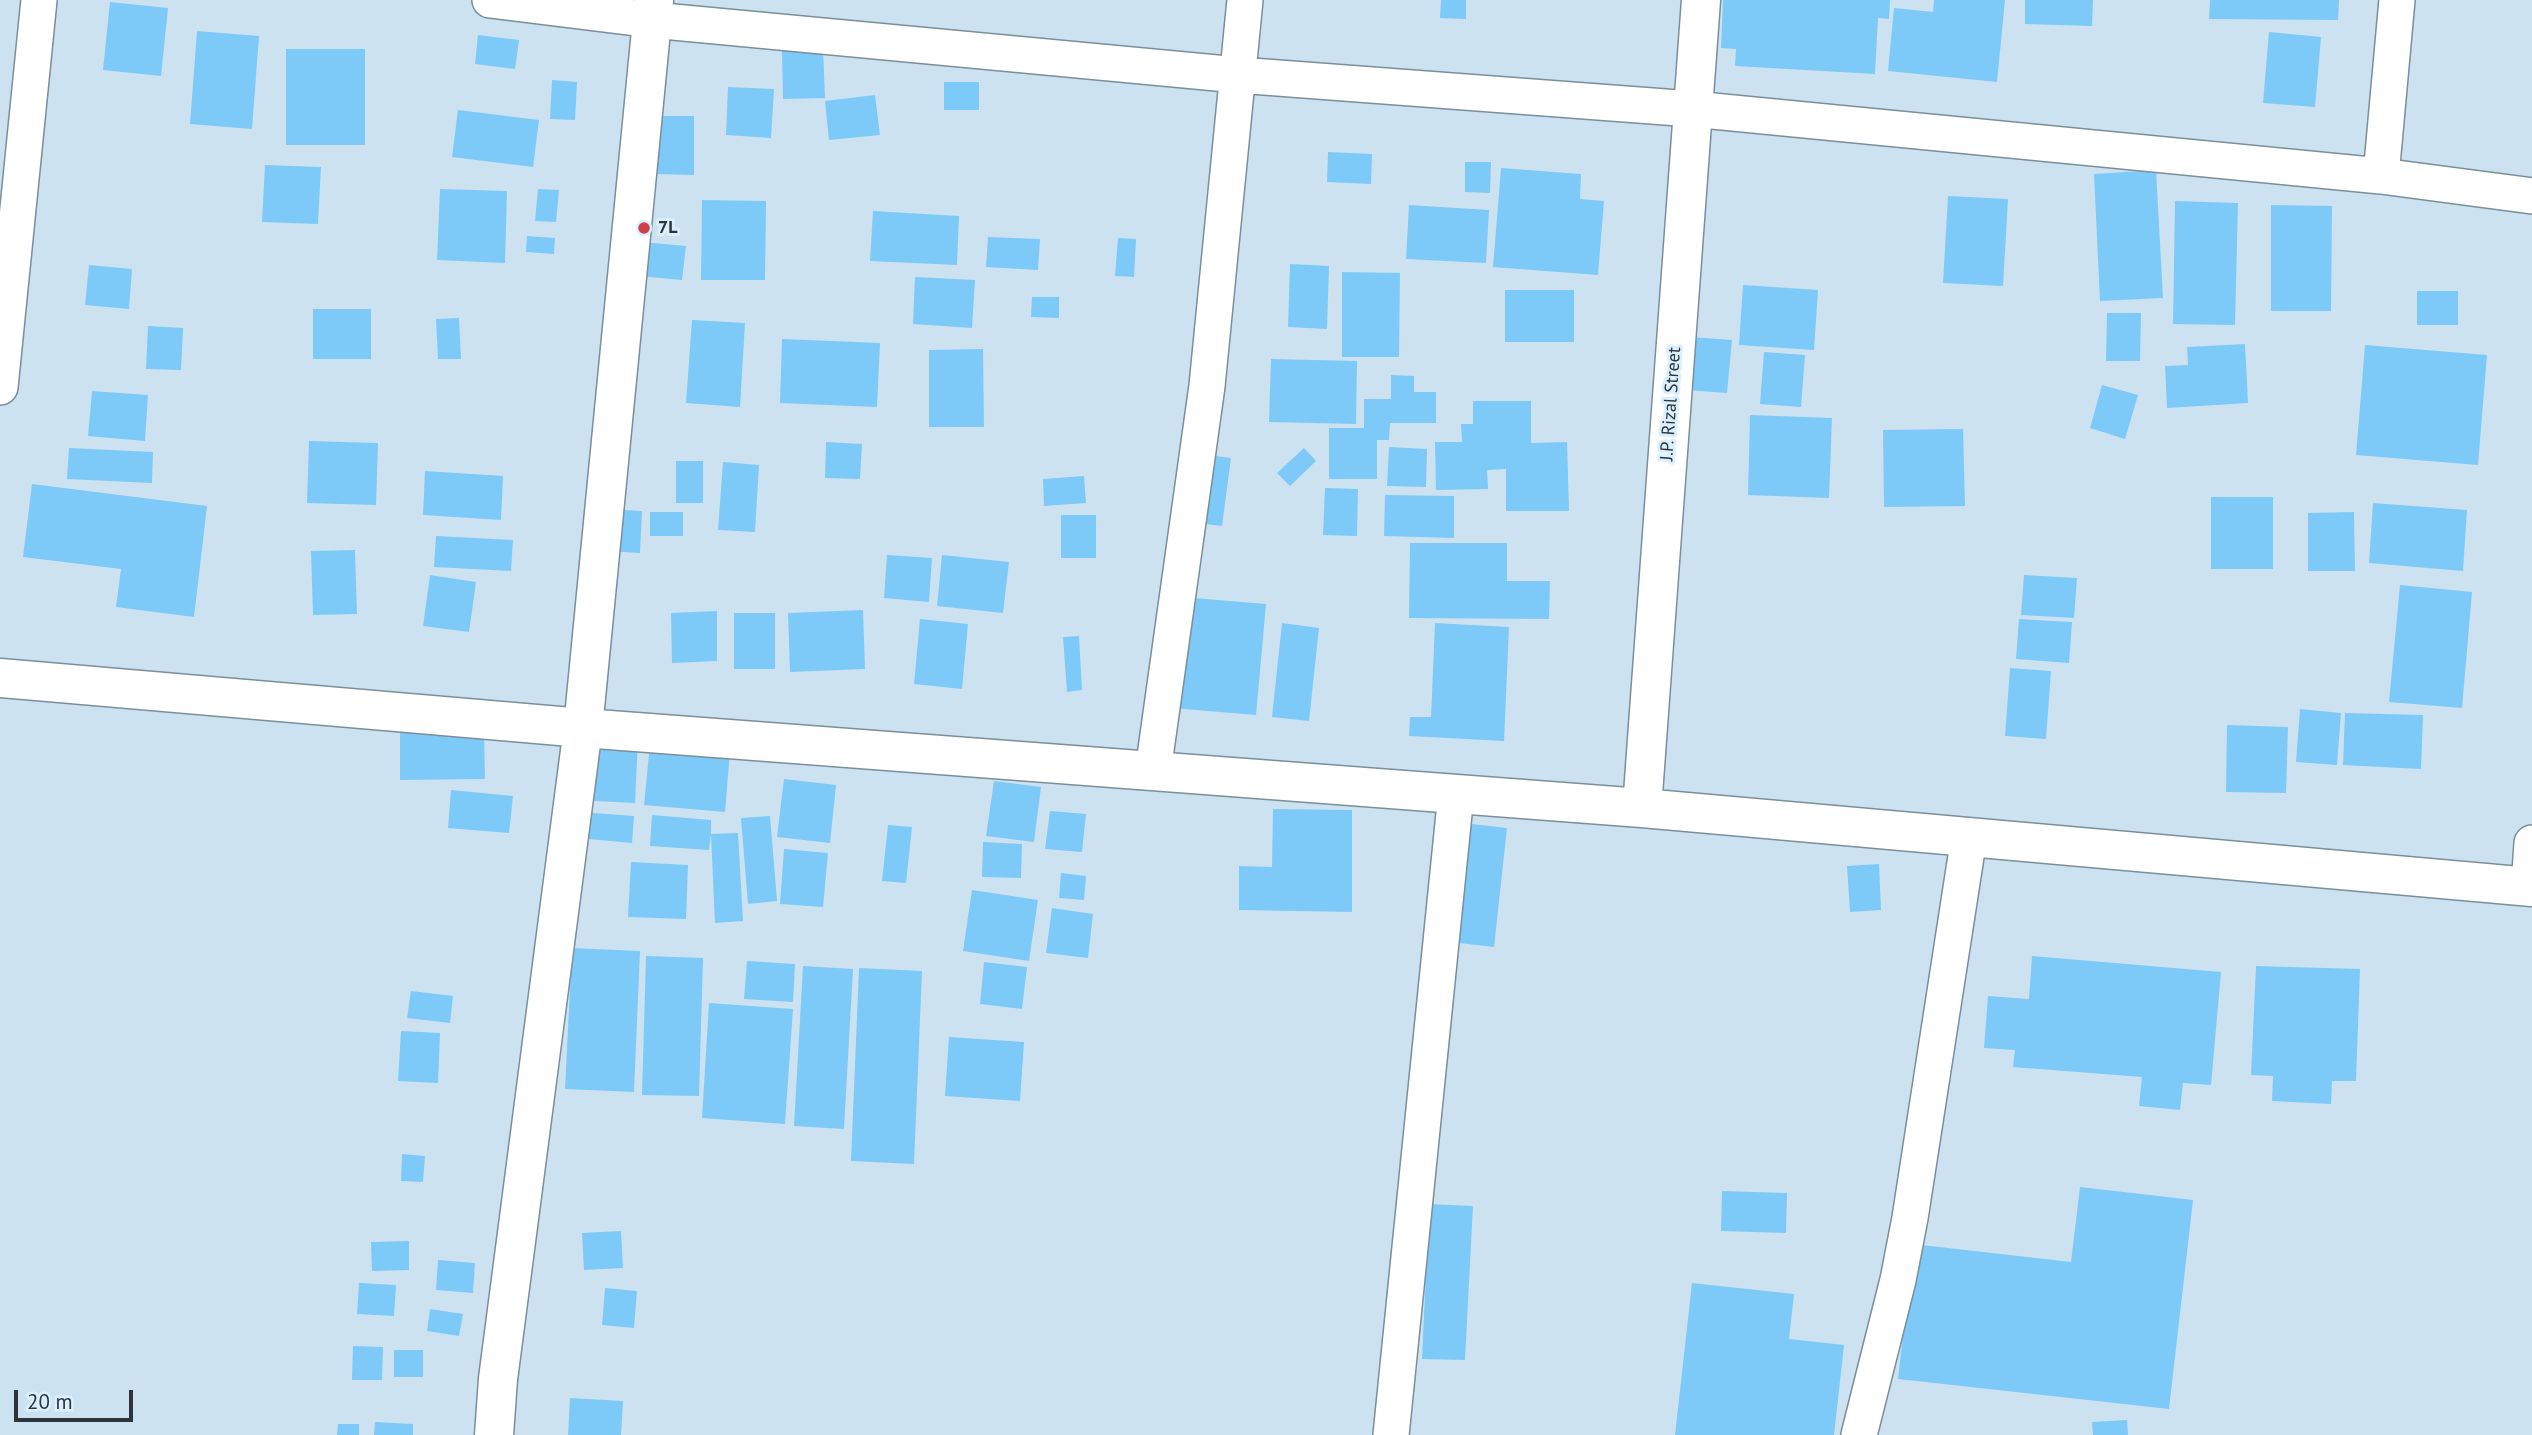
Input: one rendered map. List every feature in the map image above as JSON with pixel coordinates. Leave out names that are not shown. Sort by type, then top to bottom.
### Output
[{"type":"main road","name":"J.P. Rizal Street","points":[[1642,808],[1701,0]]},
{"type":"main road","points":[[494,1435],[500,1365],[583,728],[653,10]]},
{"type":"main road","points":[[0,678],[583,728],[1642,808],[2531,887]]},
{"type":"street","points":[[0,387],[39,0]]},
{"type":"street","points":[[490,0],[653,10],[1238,75],[1692,109],[2381,176],[2532,196]]},
{"type":"street","points":[[1153,771],[1207,386],[1245,0]]},
{"type":"street","points":[[2381,176],[2397,0]]},
{"type":"street","points":[[1391,1435],[1455,794]]},
{"type":"street","points":[[1859,1435],[1908,1230],[1927,1128],[1969,836]]},
{"type":"street","points":[[2531,887],[2532,843]]},
{"type":"building","points":[[1441,0],[1466,0],[1466,19],[1440,18]]},
{"type":"building","points":[[1723,0],[1890,0],[1889,19],[1878,18],[1875,74],[1735,66],[1736,49],[1721,48]]},
{"type":"building","points":[[1934,0],[2005,0],[1997,82],[1888,71],[1894,8],[1933,12]]},
{"type":"building","points":[[2025,0],[2093,0],[2092,26],[2025,24]]},
{"type":"building","points":[[2210,0],[2339,0],[2338,20],[2209,19]]},
{"type":"building","points":[[110,2],[168,8],[161,76],[103,70]]},
{"type":"building","points":[[197,31],[259,36],[252,129],[190,124]]},
{"type":"building","points":[[2269,32],[2321,37],[2315,107],[2263,103]]},
{"type":"building","points":[[478,35],[519,40],[515,69],[475,64]]},
{"type":"building","points":[[823,48],[825,98],[783,99],[782,49]]},
{"type":"building","points":[[286,49],[365,49],[365,145],[286,145]]},
{"type":"building","points":[[552,80],[577,82],[575,120],[550,119]]},
{"type":"building","points":[[944,82],[979,82],[979,110],[944,110]]},
{"type":"building","points":[[728,87],[774,89],[771,138],[726,135]]},
{"type":"building","points":[[875,95],[880,135],[829,140],[825,101]]},
{"type":"building","points":[[458,110],[539,120],[533,167],[452,157]]},
{"type":"building","points":[[657,116],[694,116],[694,175],[655,174]]},
{"type":"building","points":[[1328,152],[1372,154],[1371,184],[1327,182]]},
{"type":"building","points":[[1465,162],[1491,162],[1490,193],[1465,192]]},
{"type":"building","points":[[265,165],[321,167],[318,224],[262,222]]},
{"type":"building","points":[[1501,168],[1581,174],[1580,199],[1604,201],[1598,275],[1493,267]]},
{"type":"building","points":[[2156,170],[2163,298],[2100,301],[2094,174]]},
{"type":"building","points":[[440,189],[507,191],[505,263],[437,260]]},
{"type":"building","points":[[538,189],[559,190],[556,222],[535,221]]},
{"type":"building","points":[[1948,196],[2008,199],[2003,286],[1943,283]]},
{"type":"building","points":[[702,200],[766,201],[765,280],[701,280]]},
{"type":"building","points":[[2175,201],[2238,203],[2235,325],[2173,324]]},
{"type":"building","points":[[1409,205],[1489,210],[1486,263],[1406,259]]},
{"type":"building","points":[[2271,205],[2332,206],[2331,311],[2271,311]]},
{"type":"building","points":[[873,211],[959,216],[957,265],[870,261]]},
{"type":"building","points":[[527,236],[555,238],[554,254],[526,252]]},
{"type":"building","points":[[988,237],[1040,239],[1038,270],[986,267]]},
{"type":"building","points":[[1118,238],[1136,239],[1134,277],[1115,276]]},
{"type":"building","points":[[642,242],[686,246],[682,280],[638,276]]},
{"type":"building","points":[[1290,264],[1329,266],[1327,329],[1288,327]]},
{"type":"building","points":[[89,265],[132,269],[129,309],[85,305]]},
{"type":"building","points":[[1342,272],[1400,273],[1399,357],[1342,357]]},
{"type":"building","points":[[915,277],[975,280],[972,328],[913,324]]},
{"type":"building","points":[[1743,285],[1818,290],[1814,350],[1739,345]]},
{"type":"building","points":[[1505,290],[1574,290],[1574,342],[1505,342]]},
{"type":"building","points":[[2417,291],[2458,291],[2458,325],[2417,325]]},
{"type":"building","points":[[1032,297],[1059,297],[1059,318],[1031,317]]},
{"type":"building","points":[[313,309],[371,309],[371,359],[313,359]]},
{"type":"building","points":[[2107,313],[2141,313],[2140,361],[2106,361]]},
{"type":"building","points":[[459,318],[461,359],[438,359],[436,319]]},
{"type":"building","points":[[692,320],[745,323],[740,407],[686,403]]},
{"type":"building","points":[[148,326],[183,328],[181,370],[146,369]]},
{"type":"building","points":[[1691,337],[1732,340],[1727,393],[1686,390]]},
{"type":"building","points":[[782,339],[880,343],[877,407],[780,403]]},
{"type":"building","points":[[2245,344],[2248,403],[2167,408],[2165,366],[2188,365],[2187,347]]},
{"type":"building","points":[[2365,345],[2487,355],[2478,465],[2356,455]]},
{"type":"building","points":[[983,349],[984,427],[929,427],[929,350]]},
{"type":"building","points":[[1764,352],[1805,355],[1801,407],[1760,404]]},
{"type":"building","points":[[1271,359],[1357,361],[1356,424],[1269,422]]},
{"type":"building","points":[[1391,375],[1414,376],[1414,392],[1436,392],[1436,423],[1390,423],[1389,440],[1377,440],[1377,479],[1329,479],[1329,428],[1364,428],[1364,399],[1391,399]]},
{"type":"building","points":[[2102,385],[2138,395],[2125,439],[2090,428]]},
{"type":"building","points":[[92,391],[148,395],[145,441],[88,436]]},
{"type":"building","points":[[1473,401],[1531,401],[1531,443],[1567,442],[1569,511],[1506,511],[1506,469],[1487,470],[1488,489],[1436,490],[1435,442],[1462,442],[1461,424],[1473,424]]},
{"type":"building","points":[[1750,415],[1832,418],[1829,498],[1748,495]]},
{"type":"building","points":[[1963,429],[1965,506],[1884,507],[1883,430]]},
{"type":"building","points":[[309,441],[378,443],[376,505],[307,503]]},
{"type":"building","points":[[826,442],[862,444],[860,479],[825,478]]},
{"type":"building","points":[[1389,447],[1427,449],[1426,487],[1387,486]]},
{"type":"building","points":[[69,448],[153,452],[152,483],[67,479]]},
{"type":"building","points":[[1304,448],[1316,461],[1290,486],[1277,473]]},
{"type":"building","points":[[1200,454],[1231,458],[1222,526],[1191,522]]},
{"type":"building","points":[[676,461],[703,461],[703,503],[676,503]]},
{"type":"building","points":[[723,462],[759,465],[755,532],[718,530]]},
{"type":"building","points":[[425,471],[503,476],[501,520],[423,515]]},
{"type":"building","points":[[1084,476],[1086,503],[1044,506],[1043,479]]},
{"type":"building","points":[[32,484],[207,506],[194,617],[116,607],[121,569],[23,557]]},
{"type":"building","points":[[1325,488],[1358,489],[1357,536],[1323,535]]},
{"type":"building","points":[[1385,495],[1454,496],[1454,538],[1384,536]]},
{"type":"building","points":[[2211,497],[2273,497],[2273,569],[2211,569]]},
{"type":"building","points":[[2373,503],[2467,510],[2463,571],[2369,563]]},
{"type":"building","points":[[606,509],[642,511],[640,553],[604,551]]},
{"type":"building","points":[[650,512],[683,512],[683,536],[650,536]]},
{"type":"building","points":[[2354,512],[2355,571],[2308,571],[2308,513]]},
{"type":"building","points":[[1061,515],[1096,515],[1096,558],[1061,558]]},
{"type":"building","points":[[436,536],[513,540],[511,571],[434,567]]},
{"type":"building","points":[[1410,543],[1507,543],[1507,581],[1550,581],[1549,619],[1409,618]]},
{"type":"building","points":[[355,550],[357,614],[313,615],[311,551]]},
{"type":"building","points":[[887,555],[932,558],[929,602],[884,598]]},
{"type":"building","points":[[942,555],[1009,562],[1003,613],[937,606]]},
{"type":"building","points":[[430,575],[476,582],[469,632],[423,626]]},
{"type":"building","points":[[2024,575],[2077,578],[2074,618],[2021,615]]},
{"type":"building","points":[[2400,585],[2472,592],[2462,708],[2389,702]]},
{"type":"building","points":[[1182,597],[1266,604],[1256,715],[1172,708]]},
{"type":"building","points":[[863,610],[865,669],[790,672],[788,613]]},
{"type":"building","points":[[717,611],[717,661],[672,663],[671,613]]},
{"type":"building","points":[[734,613],[775,613],[775,669],[734,669]]},
{"type":"building","points":[[920,619],[968,624],[962,689],[914,684]]},
{"type":"building","points":[[2019,619],[2072,622],[2069,663],[2016,659]]},
{"type":"building","points":[[1282,623],[1319,628],[1309,721],[1272,717]]},
{"type":"building","points":[[1435,623],[1509,627],[1504,741],[1409,736],[1410,717],[1431,717]]},
{"type":"building","points":[[1079,636],[1082,690],[1067,692],[1063,637]]},
{"type":"building","points":[[2010,668],[2051,671],[2046,739],[2005,736]]},
{"type":"building","points":[[2300,709],[2341,713],[2337,765],[2296,762]]},
{"type":"building","points":[[2345,713],[2423,715],[2421,769],[2343,765]]},
{"type":"building","points":[[2227,725],[2288,727],[2286,793],[2226,792]]},
{"type":"building","points":[[484,730],[485,779],[400,780],[400,731]]},
{"type":"building","points":[[597,739],[638,740],[635,803],[594,801]]},
{"type":"building","points":[[650,744],[730,751],[725,812],[644,805]]},
{"type":"building","points":[[784,779],[836,785],[830,843],[777,837]]},
{"type":"building","points":[[994,781],[1041,787],[1034,842],[986,836]]},
{"type":"building","points":[[451,790],[513,796],[509,833],[448,828]]},
{"type":"building","points":[[1273,809],[1352,810],[1352,912],[1239,910],[1239,866],[1272,867]]},
{"type":"building","points":[[1050,811],[1086,814],[1082,852],[1045,849]]},
{"type":"building","points":[[580,812],[634,816],[632,843],[578,838]]},
{"type":"building","points":[[652,815],[711,820],[709,850],[650,846]]},
{"type":"building","points":[[770,816],[777,901],[748,904],[741,818]]},
{"type":"building","points":[[1463,823],[1507,828],[1494,947],[1450,942]]},
{"type":"building","points":[[888,825],[912,827],[906,883],[882,881]]},
{"type":"building","points":[[738,833],[743,921],[715,923],[711,834]]},
{"type":"building","points":[[983,842],[1022,844],[1021,878],[982,877]]},
{"type":"building","points":[[784,849],[828,853],[823,907],[780,904]]},
{"type":"building","points":[[631,862],[688,865],[686,919],[628,917]]},
{"type":"building","points":[[1879,864],[1881,910],[1850,912],[1847,866]]},
{"type":"building","points":[[1061,873],[1086,876],[1084,900],[1059,898]]},
{"type":"building","points":[[972,890],[1038,900],[1029,961],[963,951]]},
{"type":"building","points":[[1052,908],[1093,914],[1088,958],[1046,953]]},
{"type":"building","points":[[572,948],[640,951],[634,1092],[565,1089]]},
{"type":"building","points":[[646,956],[703,958],[699,1096],[642,1095]]},
{"type":"building","points":[[2032,956],[2221,972],[2211,1085],[2183,1083],[2180,1110],[2139,1106],[2142,1077],[2013,1067],[2015,1050],[1984,1048],[1988,996],[2029,999]]},
{"type":"building","points":[[747,961],[795,964],[793,1002],[744,999]]},
{"type":"building","points":[[984,962],[1027,967],[1022,1009],[980,1004]]},
{"type":"building","points":[[803,966],[853,969],[844,1129],[794,1126]]},
{"type":"building","points":[[2256,966],[2360,969],[2356,1081],[2332,1081],[2331,1104],[2272,1101],[2273,1076],[2251,1075]]},
{"type":"building","points":[[859,968],[922,971],[914,1164],[851,1161]]},
{"type":"building","points":[[411,991],[453,996],[450,1023],[407,1018]]},
{"type":"building","points":[[709,1003],[793,1009],[785,1124],[702,1118]]},
{"type":"building","points":[[401,1031],[440,1033],[438,1083],[398,1081]]},
{"type":"building","points":[[949,1037],[1024,1042],[1020,1101],[945,1096]]},
{"type":"building","points":[[402,1154],[425,1156],[423,1182],[401,1181]]},
{"type":"building","points":[[2080,1187],[2193,1200],[2169,1409],[1898,1379],[1913,1244],[2071,1262]]},
{"type":"building","points":[[1722,1191],[1787,1193],[1786,1233],[1721,1231]]},
{"type":"building","points":[[1429,1204],[1473,1206],[1465,1360],[1422,1359]]},
{"type":"building","points":[[621,1231],[623,1268],[584,1270],[582,1233]]},
{"type":"building","points":[[409,1241],[409,1270],[372,1271],[371,1242]]},
{"type":"building","points":[[438,1260],[475,1263],[473,1293],[436,1290]]},
{"type":"building","points":[[359,1283],[396,1285],[394,1316],[357,1314]]},
{"type":"building","points":[[1692,1283],[1794,1294],[1789,1339],[1844,1345],[1834,1435],[1675,1435]]},
{"type":"building","points":[[605,1288],[637,1291],[634,1328],[602,1325]]},
{"type":"building","points":[[430,1309],[463,1314],[459,1336],[427,1331]]},
{"type":"building","points":[[353,1346],[383,1347],[382,1380],[352,1380]]},
{"type":"building","points":[[394,1350],[423,1350],[423,1377],[394,1377]]},
{"type":"building","points":[[570,1398],[623,1401],[621,1435],[568,1435]]},
{"type":"building","points":[[2127,1420],[2128,1435],[2093,1435],[2092,1422]]},
{"type":"building","points":[[375,1422],[413,1424],[413,1435],[374,1435]]},
{"type":"building","points":[[338,1424],[359,1424],[359,1435],[337,1435]]},
{"type":"place","name":"7L","points":[[644,228]]}]
